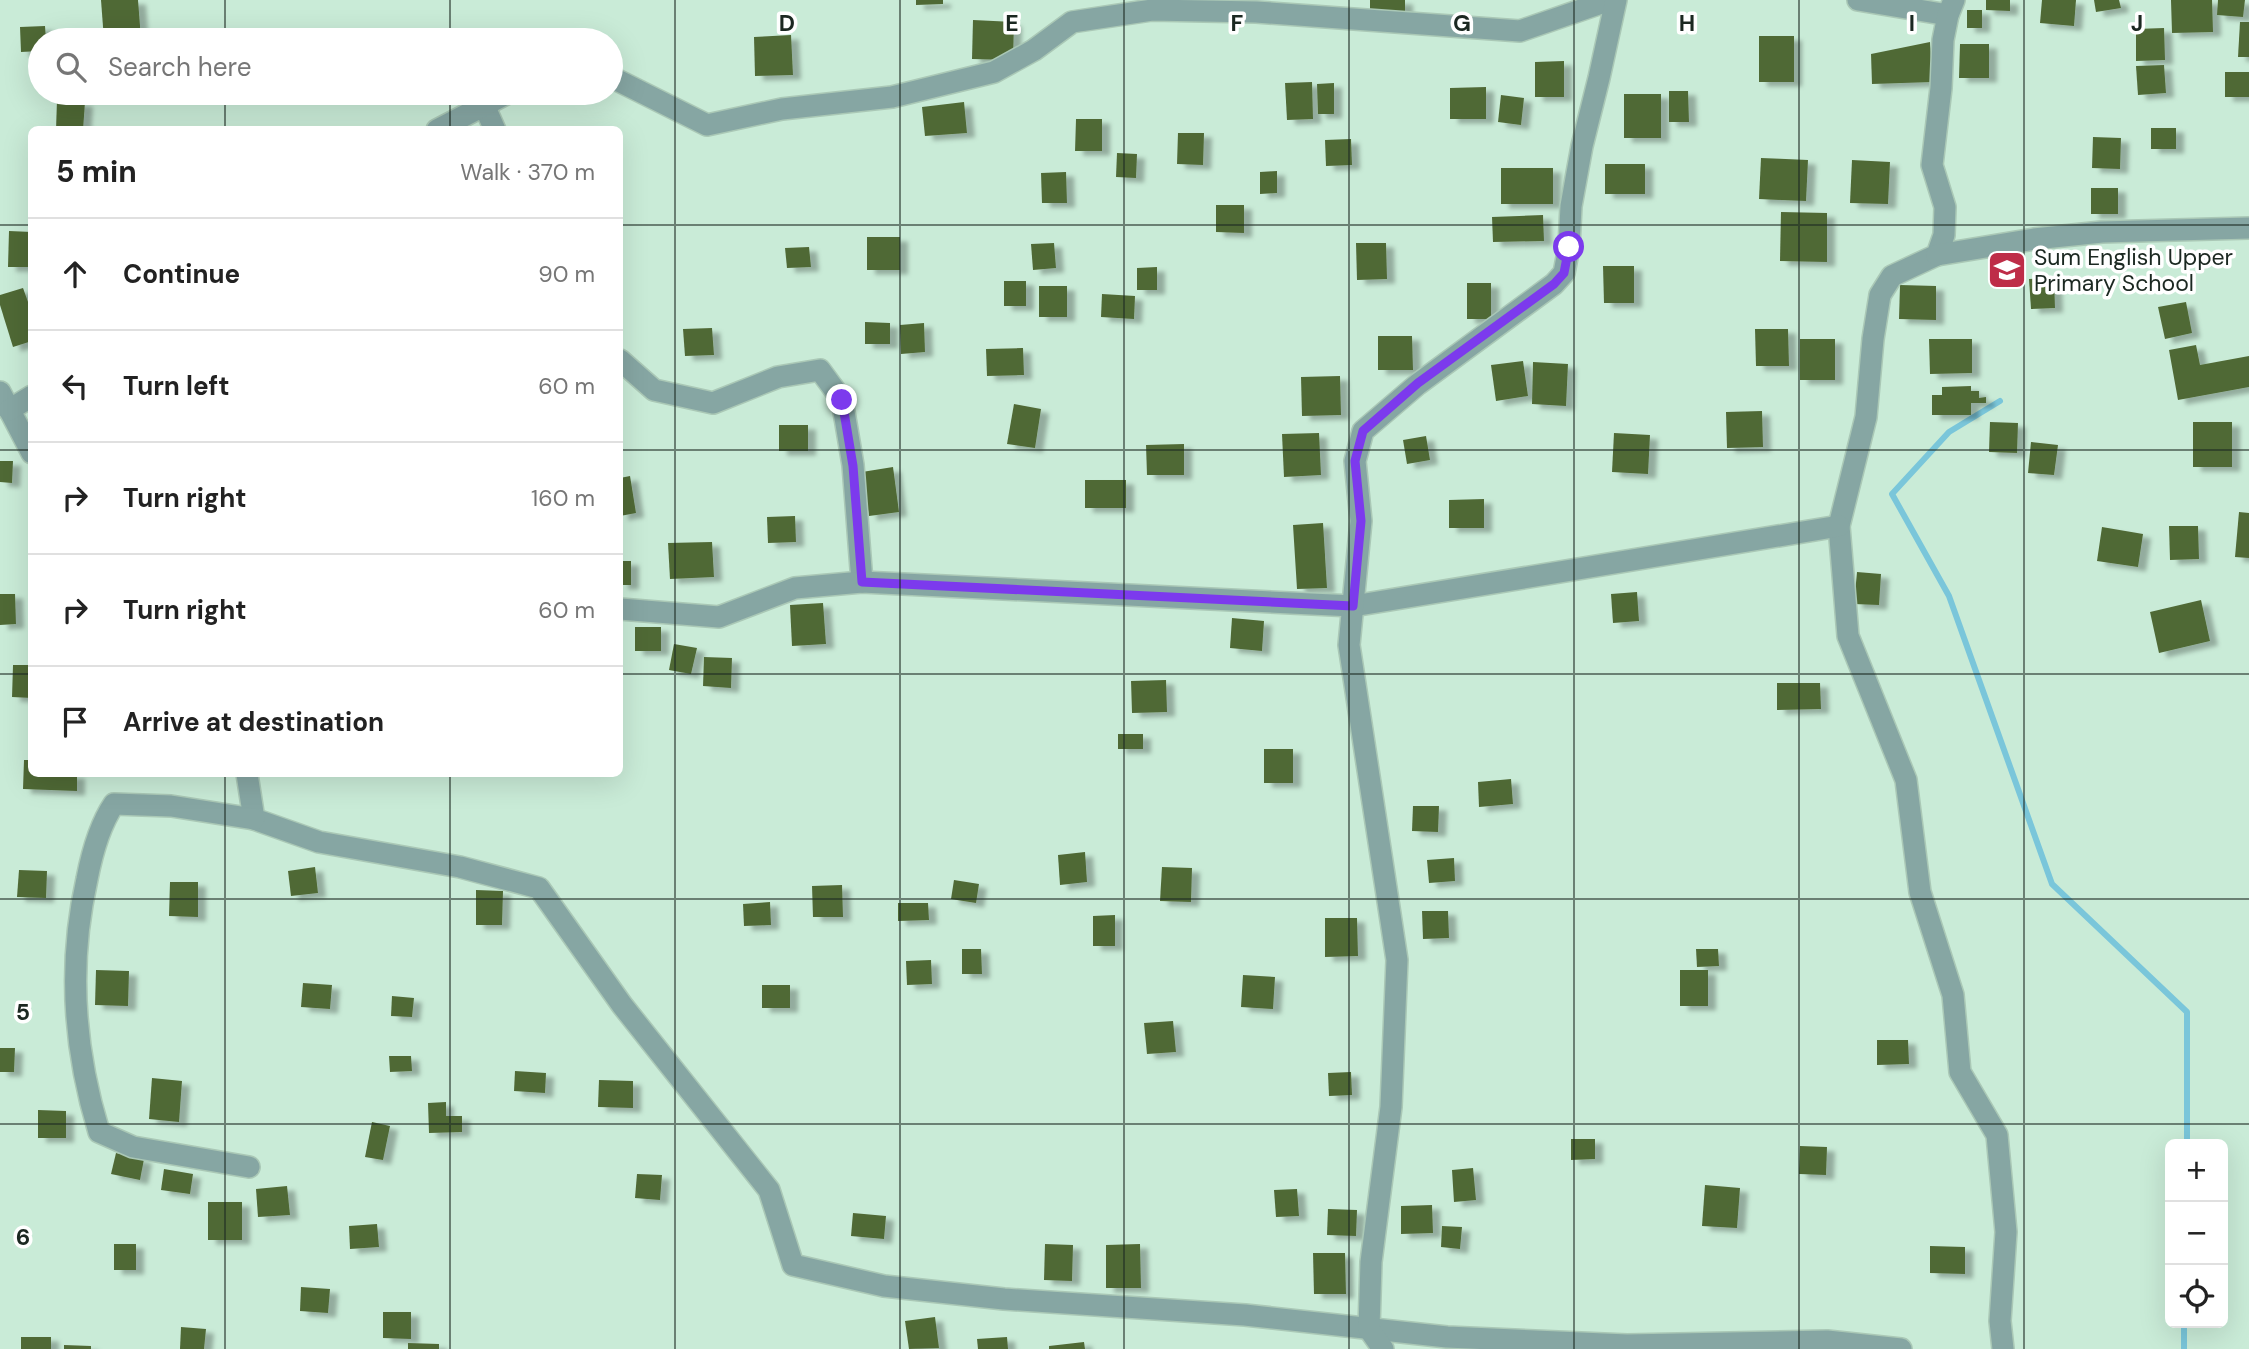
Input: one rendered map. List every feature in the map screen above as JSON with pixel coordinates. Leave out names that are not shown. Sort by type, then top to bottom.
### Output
[{"type":"street","points":[[623,83],[707,125],[782,109],[892,97],[995,72],[1034,50],[1072,22],[1152,10],[1256,12],[1520,31],[1610,0]]},
{"type":"street","points":[[1383,1349],[1369,1329],[1371,1262],[1391,1107],[1397,960],[1349,645],[1361,521],[1355,461],[1363,431],[1418,383],[1554,284],[1564,273],[1581,146],[1600,78],[1616,0]]},
{"type":"street","points":[[1858,0],[1951,8],[1943,40],[1941,88],[1932,164],[1945,207],[1944,235],[1937,255]]},
{"type":"street","points":[[445,126],[484,105],[493,126]]},
{"type":"street","points":[[2003,1349],[2000,1321],[2006,1233],[1997,1135],[1960,1072],[1953,995],[1920,892],[1906,780],[1848,636],[1839,526],[1866,417],[1880,295],[1892,276],[1937,255],[2034,239],[2102,232],[2249,228]]},
{"type":"street","points":[[623,363],[654,390],[713,403],[778,377],[820,370],[842,400],[853,466],[862,582]]},
{"type":"street","points":[[28,398],[6,412],[28,447]]},
{"type":"street","points":[[623,609],[719,617],[795,588],[862,582],[1353,606],[1839,526]]},
{"type":"street","points":[[247,777],[254,819]]},
{"type":"street","points":[[249,1167],[134,1147],[99,1132],[88,1093],[78,1037],[75,965],[80,908],[91,860],[104,819],[114,804],[171,806],[254,819],[319,842],[460,867],[539,888],[622,1004],[769,1190],[793,1265],[884,1286],[1004,1299],[1245,1315],[1447,1337],[1613,1344],[1828,1341],[1901,1349]]},
{"type":"building","points":[[101,0],[138,0],[140,28],[103,28]]},
{"type":"building","points":[[916,0],[943,0],[943,4],[916,5]]},
{"type":"building","points":[[1370,0],[1405,0],[1405,13],[1370,13]]},
{"type":"building","points":[[1986,0],[2010,0],[2010,11],[1986,10]]},
{"type":"building","points":[[2042,0],[2076,0],[2074,26],[2040,23]]},
{"type":"building","points":[[2094,0],[2119,0],[2121,8],[2096,12]]},
{"type":"building","points":[[2171,0],[2212,0],[2213,32],[2172,33]]},
{"type":"building","points":[[2218,0],[2245,0],[2243,17],[2217,15]]},
{"type":"building","points":[[1967,10],[1982,10],[1982,28],[1967,28]]},
{"type":"building","points":[[973,20],[1014,22],[1013,60],[972,59]]},
{"type":"building","points":[[2240,22],[2249,22],[2249,57],[2238,57]]},
{"type":"building","points":[[45,26],[28,28],[28,52],[21,52],[20,27]]},
{"type":"building","points":[[2164,28],[2165,60],[2136,61],[2136,29]]},
{"type":"building","points":[[791,35],[793,75],[755,76],[754,37]]},
{"type":"building","points":[[1759,36],[1794,36],[1794,82],[1759,82]]},
{"type":"building","points":[[1930,42],[1932,82],[1872,84],[1871,54]]},
{"type":"building","points":[[1960,44],[1989,44],[1989,78],[1959,78]]},
{"type":"building","points":[[1564,61],[1564,97],[1535,97],[1535,62]]},
{"type":"building","points":[[2164,65],[2166,93],[2138,95],[2136,66]]},
{"type":"building","points":[[2225,72],[2249,72],[2249,97],[2225,97]]},
{"type":"building","points":[[1312,82],[1313,119],[1287,120],[1285,83]]},
{"type":"building","points":[[1334,83],[1334,114],[1318,114],[1317,84]]},
{"type":"building","points":[[1486,87],[1486,119],[1450,119],[1450,88]]},
{"type":"building","points":[[1669,91],[1688,91],[1689,122],[1669,122]]},
{"type":"building","points":[[1624,94],[1661,94],[1661,138],[1624,138]]},
{"type":"building","points":[[1501,95],[1524,98],[1521,125],[1498,122]]},
{"type":"building","points":[[964,102],[967,133],[925,136],[922,107]]},
{"type":"building","points":[[57,105],[85,105],[83,126],[56,126]]},
{"type":"building","points":[[1076,119],[1102,119],[1102,151],[1075,151]]},
{"type":"building","points":[[2151,128],[2176,128],[2176,149],[2151,149]]},
{"type":"building","points":[[1178,133],[1204,133],[1203,165],[1177,164]]},
{"type":"building","points":[[2093,137],[2121,138],[2120,169],[2092,168]]},
{"type":"building","points":[[1351,139],[1352,165],[1326,166],[1325,140]]},
{"type":"building","points":[[1117,153],[1137,154],[1136,178],[1116,177]]},
{"type":"building","points":[[1761,158],[1808,160],[1806,201],[1759,199]]},
{"type":"building","points":[[1852,160],[1890,162],[1888,204],[1850,203]]},
{"type":"building","points":[[1605,164],[1645,164],[1645,194],[1605,194]]},
{"type":"building","points":[[1501,168],[1553,168],[1553,204],[1501,204]]},
{"type":"building","points":[[1277,171],[1277,193],[1260,194],[1260,172]]},
{"type":"building","points":[[1066,172],[1067,203],[1042,203],[1041,173]]},
{"type":"building","points":[[2091,188],[2118,188],[2118,214],[2091,214]]},
{"type":"building","points":[[1216,205],[1244,205],[1244,233],[1216,232]]},
{"type":"building","points":[[1781,212],[1827,213],[1827,262],[1780,261]]},
{"type":"building","points":[[1543,215],[1544,241],[1493,242],[1492,217]]},
{"type":"building","points":[[9,231],[28,232],[28,267],[8,267]]},
{"type":"building","points":[[867,237],[900,237],[900,270],[867,270]]},
{"type":"building","points":[[1054,243],[1056,268],[1033,270],[1031,244]]},
{"type":"building","points":[[1356,243],[1386,243],[1387,279],[1357,280]]},
{"type":"building","points":[[809,247],[811,267],[787,268],[785,248]]},
{"type":"building","points":[[1603,266],[1634,266],[1634,303],[1604,303]]},
{"type":"building","points":[[1157,267],[1157,290],[1137,290],[1137,268]]},
{"type":"building","name":"Sum English Upper Primary School","points":[[2054,278],[2055,308],[2031,309],[2029,279]]},
{"type":"building","points":[[1004,281],[1026,281],[1026,306],[1004,306]]},
{"type":"building","points":[[1467,283],[1491,283],[1491,319],[1467,319]]},
{"type":"building","points":[[1900,285],[1936,286],[1936,320],[1899,319]]},
{"type":"building","points":[[1039,286],[1067,286],[1067,317],[1039,317]]},
{"type":"building","points":[[23,288],[28,302],[28,342],[13,347],[0,305],[0,295]]},
{"type":"building","points":[[1102,294],[1135,296],[1134,319],[1101,317]]},
{"type":"building","points":[[2186,302],[2192,333],[2165,339],[2158,307]]},
{"type":"building","points":[[865,322],[890,323],[890,344],[865,344]]},
{"type":"building","points":[[924,323],[925,352],[901,354],[900,325]]},
{"type":"building","points":[[712,328],[714,355],[685,356],[683,329]]},
{"type":"building","points":[[1755,329],[1788,329],[1789,366],[1756,366]]},
{"type":"building","points":[[1378,336],[1412,336],[1413,370],[1378,370]]},
{"type":"building","points":[[1800,339],[1835,339],[1835,380],[1800,380]]},
{"type":"building","points":[[1929,339],[1972,339],[1972,373],[1930,374]]},
{"type":"building","points":[[2196,345],[2200,365],[2249,356],[2249,387],[2178,400],[2169,350]]},
{"type":"building","points":[[1023,348],[1024,375],[987,376],[986,349]]},
{"type":"building","points":[[1523,361],[1528,396],[1496,401],[1491,365]]},
{"type":"building","points":[[1533,362],[1568,364],[1566,406],[1532,404]]},
{"type":"building","points":[[1340,376],[1341,415],[1302,416],[1301,377]]},
{"type":"building","points":[[1971,386],[1971,391],[1979,391],[1979,398],[1986,397],[1986,403],[1971,403],[1971,415],[1932,415],[1932,395],[1942,395],[1942,387]]},
{"type":"building","points":[[1014,404],[1041,409],[1035,448],[1007,444]]},
{"type":"building","points":[[1762,411],[1763,447],[1727,448],[1726,412]]},
{"type":"building","points":[[1990,422],[2018,423],[2017,453],[1989,452]]},
{"type":"building","points":[[2193,422],[2232,422],[2232,467],[2193,467]]},
{"type":"building","points":[[779,425],[808,425],[808,451],[779,451]]},
{"type":"building","points":[[1319,433],[1321,475],[1284,477],[1282,434]]},
{"type":"building","points":[[1614,433],[1650,435],[1648,474],[1612,472]]},
{"type":"building","points":[[1426,436],[1430,460],[1407,464],[1403,440]]},
{"type":"building","points":[[2031,442],[2058,445],[2054,475],[2028,473]]},
{"type":"building","points":[[1184,444],[1184,475],[1147,475],[1146,445]]},
{"type":"building","points":[[0,461],[13,461],[12,483],[0,482]]},
{"type":"building","points":[[893,467],[899,512],[869,516],[862,472]]},
{"type":"building","points":[[630,476],[636,513],[623,515],[623,477]]},
{"type":"building","points":[[1085,480],[1126,480],[1126,508],[1085,508]]},
{"type":"building","points":[[1484,499],[1484,528],[1449,528],[1449,500]]},
{"type":"building","points":[[2239,512],[2249,513],[2249,558],[2235,557]]},
{"type":"building","points":[[795,516],[796,542],[768,543],[767,517]]},
{"type":"building","points":[[1323,523],[1327,588],[1297,589],[1293,525]]},
{"type":"building","points":[[2169,526],[2198,526],[2199,559],[2170,560]]},
{"type":"building","points":[[2102,527],[2143,534],[2138,567],[2097,561]]},
{"type":"building","points":[[712,542],[714,577],[670,579],[668,543]]},
{"type":"building","points":[[623,561],[631,561],[631,585],[623,585]]},
{"type":"building","points":[[1857,572],[1881,574],[1879,605],[1854,604]]},
{"type":"building","points":[[1637,592],[1639,621],[1613,623],[1611,594]]},
{"type":"building","points":[[0,594],[15,594],[16,624],[0,625]]},
{"type":"building","points":[[2201,600],[2210,641],[2159,653],[2150,612]]},
{"type":"building","points":[[823,603],[826,644],[792,646],[790,605]]},
{"type":"building","points":[[1232,618],[1264,621],[1262,651],[1230,648]]},
{"type":"building","points":[[635,627],[661,627],[661,651],[635,651]]},
{"type":"building","points":[[674,644],[697,648],[691,674],[669,670]]},
{"type":"building","points":[[704,657],[732,658],[731,688],[703,686]]},
{"type":"building","points":[[13,665],[28,665],[28,698],[12,697]]},
{"type":"building","points":[[1166,680],[1167,712],[1132,713],[1131,681]]},
{"type":"building","points":[[1777,683],[1820,683],[1821,709],[1777,710]]},
{"type":"building","points":[[1118,734],[1143,734],[1143,749],[1118,749]]},
{"type":"building","points":[[1264,749],[1293,749],[1293,783],[1264,783]]},
{"type":"building","points":[[24,760],[28,760],[28,777],[77,777],[77,791],[23,789]]},
{"type":"building","points":[[1511,779],[1513,804],[1479,807],[1478,782]]},
{"type":"building","points":[[1413,806],[1439,806],[1438,832],[1412,831]]},
{"type":"building","points":[[1085,852],[1087,882],[1060,885],[1058,855]]},
{"type":"building","points":[[1454,858],[1455,881],[1429,883],[1427,860]]},
{"type":"building","points":[[315,867],[318,893],[291,896],[288,871]]},
{"type":"building","points":[[1162,867],[1192,868],[1191,902],[1160,901]]},
{"type":"building","points":[[19,870],[47,871],[46,898],[17,897]]},
{"type":"building","points":[[954,880],[979,884],[976,903],[951,899]]},
{"type":"building","points":[[170,882],[198,882],[198,917],[169,916]]},
{"type":"building","points":[[842,885],[843,917],[813,917],[812,886]]},
{"type":"building","points":[[476,890],[503,891],[502,925],[476,925]]},
{"type":"building","points":[[770,902],[771,925],[744,926],[743,904]]},
{"type":"building","points":[[898,903],[928,903],[929,920],[898,921]]},
{"type":"building","points":[[1422,911],[1448,911],[1449,938],[1423,939]]},
{"type":"building","points":[[1115,915],[1115,946],[1093,946],[1093,916]]},
{"type":"building","points":[[1325,918],[1357,918],[1358,956],[1325,957]]},
{"type":"building","points":[[962,949],[981,949],[982,974],[962,974]]},
{"type":"building","points":[[1696,949],[1718,949],[1719,966],[1697,967]]},
{"type":"building","points":[[931,960],[932,984],[907,985],[906,961]]},
{"type":"building","points":[[96,970],[129,971],[128,1006],[95,1005]]},
{"type":"building","points":[[1680,970],[1708,970],[1708,1006],[1680,1006]]},
{"type":"building","points":[[1243,975],[1275,977],[1273,1009],[1241,1007]]},
{"type":"building","points":[[303,983],[332,985],[330,1009],[301,1007]]},
{"type":"building","points":[[762,985],[790,985],[790,1008],[762,1008]]},
{"type":"building","points":[[392,996],[414,998],[412,1017],[391,1016]]},
{"type":"building","points":[[1173,1021],[1176,1052],[1147,1054],[1144,1023]]},
{"type":"building","points":[[1877,1040],[1908,1040],[1909,1064],[1877,1065]]},
{"type":"building","points":[[0,1048],[15,1048],[14,1072],[0,1072]]},
{"type":"building","points":[[389,1056],[411,1056],[412,1071],[390,1072]]},
{"type":"building","points":[[515,1071],[546,1073],[545,1093],[514,1091]]},
{"type":"building","points":[[1351,1072],[1352,1095],[1329,1096],[1328,1073]]},
{"type":"building","points":[[152,1078],[182,1081],[179,1122],[149,1119]]},
{"type":"building","points":[[599,1080],[633,1081],[633,1108],[598,1107]]},
{"type":"building","points":[[446,1102],[446,1116],[462,1116],[462,1132],[429,1133],[428,1103]]},
{"type":"building","points":[[38,1110],[66,1111],[66,1138],[38,1138]]},
{"type":"building","points":[[372,1122],[390,1126],[383,1160],[365,1157]]},
{"type":"building","points":[[1571,1139],[1595,1139],[1595,1159],[1571,1160]]},
{"type":"building","points":[[1800,1146],[1827,1147],[1826,1175],[1799,1174]]},
{"type":"building","points":[[116,1153],[144,1159],[140,1180],[111,1174]]},
{"type":"building","points":[[1473,1168],[1476,1200],[1454,1202],[1452,1170]]},
{"type":"building","points":[[164,1169],[193,1174],[190,1194],[161,1190]]},
{"type":"building","points":[[637,1174],[662,1175],[660,1200],[635,1198]]},
{"type":"building","points":[[1705,1185],[1740,1188],[1737,1228],[1702,1226]]},
{"type":"building","points":[[287,1186],[290,1215],[258,1217],[256,1189]]},
{"type":"building","points":[[1297,1189],[1299,1216],[1276,1217],[1274,1190]]},
{"type":"building","points":[[208,1202],[242,1202],[242,1240],[208,1240]]},
{"type":"building","points":[[1432,1205],[1433,1233],[1401,1234],[1401,1206]]},
{"type":"building","points":[[1328,1209],[1357,1210],[1356,1236],[1327,1235]]},
{"type":"building","points":[[853,1213],[886,1216],[884,1239],[851,1236]]},
{"type":"building","points":[[377,1224],[379,1247],[350,1249],[349,1226]]},
{"type":"building","points":[[1442,1226],[1462,1227],[1460,1249],[1441,1247]]},
{"type":"building","points":[[114,1244],[136,1244],[136,1270],[114,1270]]},
{"type":"building","points":[[1045,1244],[1073,1245],[1072,1281],[1044,1280]]},
{"type":"building","points":[[1140,1244],[1141,1288],[1106,1288],[1106,1245]]},
{"type":"building","points":[[1930,1246],[1965,1247],[1965,1274],[1930,1273]]},
{"type":"building","points":[[1313,1253],[1345,1253],[1346,1294],[1314,1294]]},
{"type":"building","points":[[301,1287],[330,1289],[328,1313],[300,1311]]},
{"type":"building","points":[[383,1312],[411,1312],[411,1339],[383,1338]]},
{"type":"building","points":[[935,1317],[939,1348],[909,1349],[905,1321]]},
{"type":"building","points":[[181,1327],[206,1329],[204,1349],[180,1349]]},
{"type":"building","points":[[21,1337],[51,1337],[51,1349],[21,1349]]},
{"type":"building","points":[[1007,1337],[1008,1349],[978,1349],[977,1339]]},
{"type":"building","points":[[1084,1342],[1085,1349],[1049,1349],[1049,1346]]},
{"type":"building","points":[[408,1343],[439,1344],[439,1349],[408,1349]]},
{"type":"building","points":[[64,1345],[91,1346],[91,1349],[64,1349]]},
{"type":"waterway","points":[[2000,401],[1949,432],[1892,494],[1949,596],[2052,884],[2187,1012],[2187,1139]]},
{"type":"waterway","points":[[2184,1328],[2184,1349]]},
{"type":"place","name":"Sum English Upper Primary School","points":[[2007,270]]},
{"type":"route","points":[[842,400],[853,466],[862,582],[1353,606],[1361,521],[1355,461],[1363,431],[1418,383],[1554,284],[1564,273],[1569,247]]}]
